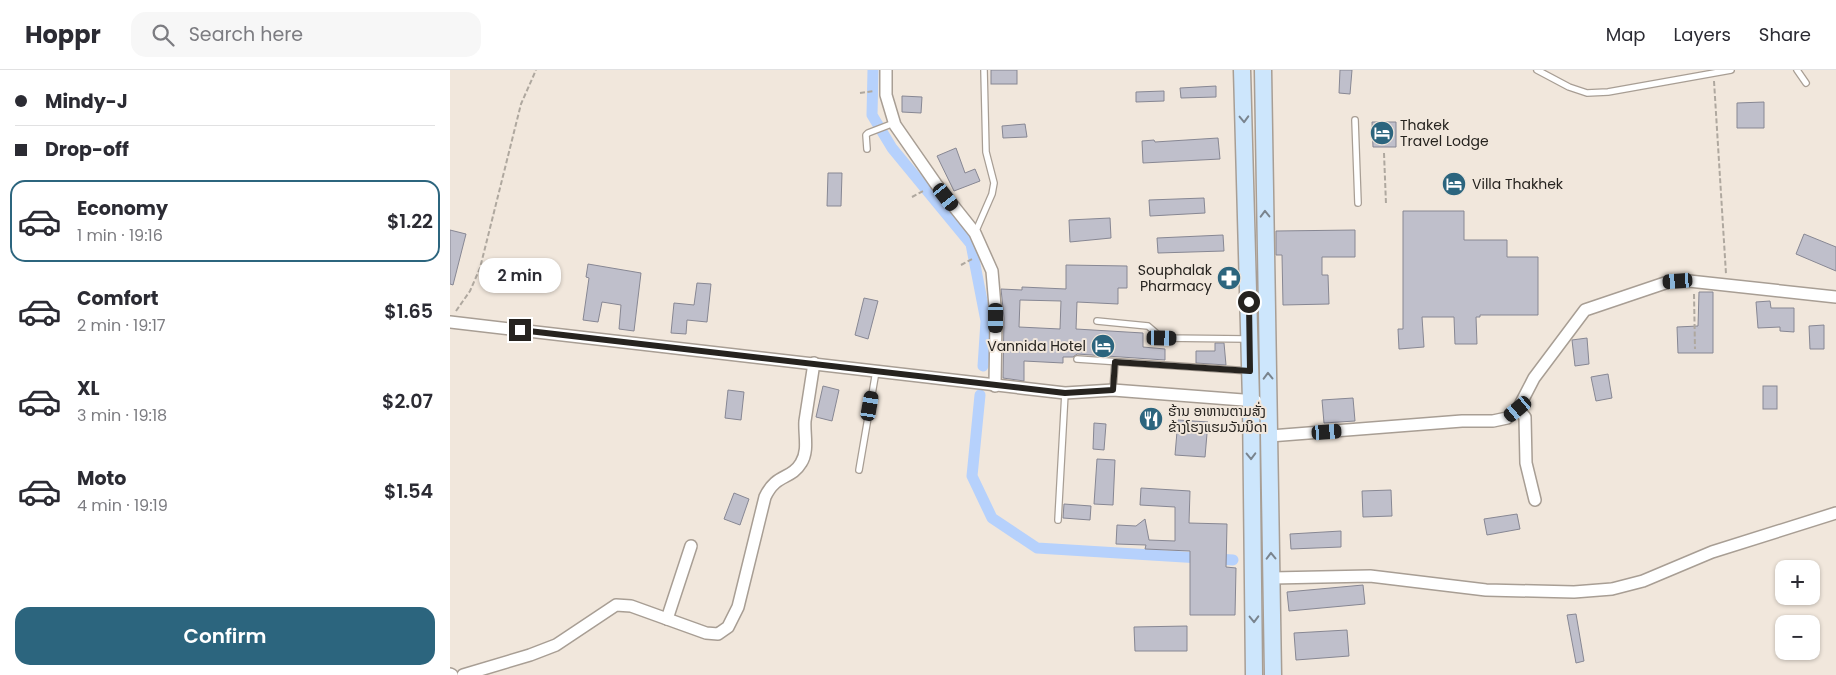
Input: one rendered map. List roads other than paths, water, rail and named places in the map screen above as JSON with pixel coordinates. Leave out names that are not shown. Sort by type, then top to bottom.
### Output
[{"type":"main road","points":[[1242,70],[1250,339],[1254,675]]},
{"type":"main road","points":[[1263,70],[1273,675]]},
{"type":"street","points":[[886,70],[886,88],[894,124],[936,184],[975,233],[992,271],[996,318],[995,386]]},
{"type":"street","points":[[1269,436],[1462,421],[1493,421],[1507,418],[1518,409],[1534,378],[1585,310],[1668,282],[1694,281],[1836,297]]},
{"type":"street","points":[[452,318],[995,386],[1065,393],[1113,390],[1268,402]]},
{"type":"street","points":[[463,675],[530,655],[556,645],[616,605],[631,606],[706,633],[718,634],[728,627],[738,606],[770,485],[778,478],[796,470],[804,458],[805,424],[814,362]]},
{"type":"street","points":[[1518,409],[1526,417],[1526,463],[1535,500]]},
{"type":"street","points":[[1272,578],[1370,576],[1486,590],[1574,592],[1612,589],[1643,581],[1712,552],[1836,513]]},
{"type":"street","points":[[667,619],[691,546]]},
{"type":"lane","points":[[975,233],[992,194],[994,183],[986,152],[984,70]]},
{"type":"lane","points":[[1537,70],[1569,87],[1587,93],[1608,92],[1731,70]]},
{"type":"lane","points":[[1797,70],[1806,83]]},
{"type":"lane","points":[[1355,120],[1358,202]]},
{"type":"lane","points":[[867,149],[866,135],[872,131],[894,124]]},
{"type":"lane","points":[[1097,322],[1148,326],[1160,337],[1250,339]]},
{"type":"lane","points":[[1077,359],[1250,371]]},
{"type":"lane","points":[[1113,390],[1115,362]]},
{"type":"lane","points":[[860,470],[876,372]]},
{"type":"lane","points":[[1058,520],[1065,393]]},
{"type":"waterway","points":[[873,70],[872,115],[892,148],[971,244],[986,321],[983,366]]},
{"type":"waterway","points":[[980,395],[972,476],[992,518],[1037,548],[1233,560]]},
{"type":"place","name":"Thakek Travel Lodge","points":[[1382,133]]},
{"type":"place","name":"Villa Thakhek","points":[[1454,184]]},
{"type":"place","name":"Souphalak Pharmacy","points":[[1229,278]]},
{"type":"place","name":"Vannida Hotel","points":[[1103,346]]},
{"type":"place","name":"ຮ້ານ ອາຫານຕາມສັ່ງ ຂ້າງໂຮງແຮມວັນນິດາ","points":[[1151,419]]}]
